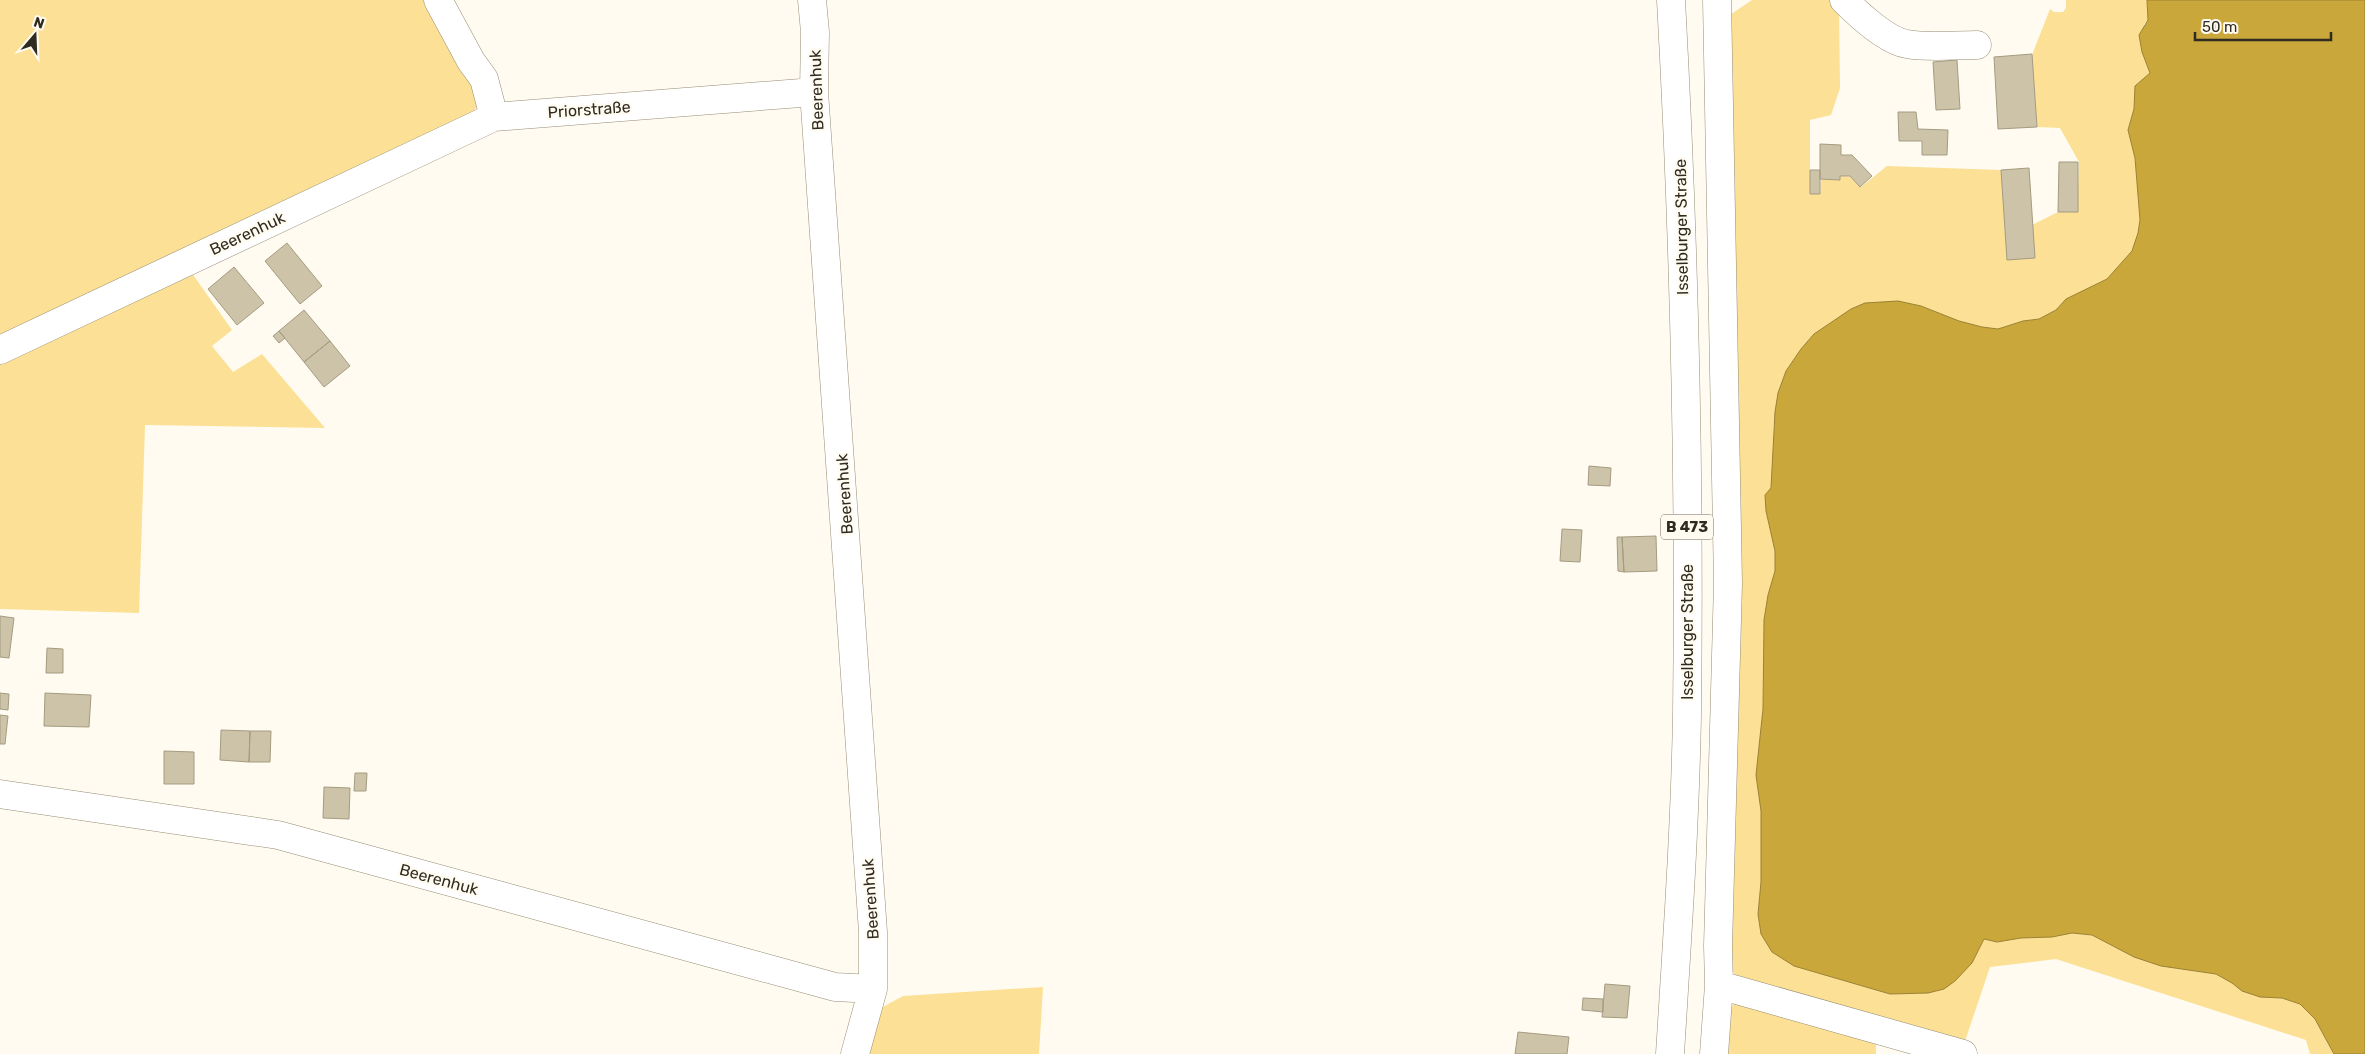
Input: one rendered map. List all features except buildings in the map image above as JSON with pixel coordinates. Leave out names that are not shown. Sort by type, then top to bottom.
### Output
[{"type":"street","points":[[438,0],[471,61],[484,79],[494,117]]},
{"type":"street","name":"Beerenhuk","points":[[812,0],[815,32],[814,92],[873,932],[873,989],[855,1054]]},
{"type":"street","name":"Isselburger Straße","points":[[1670,1054],[1679,918],[1687,717],[1686,433],[1679,146],[1671,0]]},
{"type":"street","points":[[1844,0],[1857,13],[1889,36],[1906,44],[1977,45]]},
{"type":"street","points":[[1714,1054],[1719,985],[1718,946],[1728,584],[1720,1]]},
{"type":"street","name":"Priorstraße","points":[[494,117],[814,92]]},
{"type":"street","name":"Beerenhuk","points":[[0,350],[494,117]]},
{"type":"street","name":"Beerenhuk","points":[[0,794],[278,835],[835,987],[873,989]]},
{"type":"street","points":[[1719,985],[1963,1054]]},
{"type":"shaded area","points":[[0,0],[433,0],[481,101],[467,120],[0,342]]},
{"type":"shaded area","points":[[1752,0],[1830,0],[1839,10],[1840,88],[1831,115],[1810,120],[1810,194],[1820,194],[1821,179],[1840,180],[1840,176],[1851,177],[1861,187],[1887,166],[2001,170],[2032,225],[2058,212],[2077,212],[2079,162],[2060,128],[2037,127],[2032,55],[2050,9],[2054,12],[2063,12],[2066,8],[2066,0],[2147,0],[2148,20],[2144,24],[2142,52],[2150,73],[2135,86],[2134,109],[2128,130],[2135,158],[2140,220],[2138,233],[2132,251],[2107,279],[2066,299],[2056,310],[2039,319],[2023,321],[1998,329],[1959,321],[1921,306],[1851,309],[1801,349],[1786,371],[1778,393],[1774,422],[1773,477],[1766,511],[1775,551],[1775,571],[1768,595],[1764,620],[1763,709],[1756,775],[1761,811],[1761,882],[1758,914],[1761,934],[1772,952],[1794,966],[1890,994],[1928,993],[1972,963],[1984,939],[1997,942],[2021,938],[2052,937],[2072,933],[2092,935],[2134,957],[2161,966],[2216,974],[2242,991],[2260,997],[2282,998],[2300,1004],[2315,1019],[2334,1054],[2310,1054],[2306,1040],[2056,959],[1990,967],[1962,1050],[1740,983],[1728,962],[1721,21]]},
{"type":"shaded area","points":[[2147,0],[2365,0],[2365,1054],[2334,1054],[2315,1019],[2300,1004],[2282,998],[2260,997],[2242,991],[2216,974],[2161,966],[2134,957],[2092,935],[2072,933],[2052,937],[2021,938],[1997,942],[1984,939],[1972,963],[1955,981],[1944,989],[1928,993],[1890,994],[1794,966],[1772,952],[1761,934],[1758,914],[1761,882],[1761,811],[1756,775],[1763,709],[1764,620],[1768,595],[1775,571],[1775,551],[1766,511],[1765,495],[1771,488],[1775,412],[1778,393],[1786,371],[1814,334],[1851,309],[1865,303],[1898,301],[1921,306],[1959,321],[1998,329],[2023,321],[2039,319],[2056,310],[2066,299],[2107,279],[2132,251],[2140,220],[2135,158],[2128,130],[2134,109],[2135,86],[2150,73],[2142,52],[2139,35],[2148,20]]},
{"type":"shaded area","points":[[189,269],[232,330],[212,346],[233,372],[262,354],[325,428],[145,425],[139,613],[0,609],[0,359]]},
{"type":"shaded area","points":[[1043,987],[1039,1054],[866,1054],[881,1008],[903,996]]},
{"type":"shaded area","points":[[1756,1002],[1876,1039],[1876,1054],[1720,1054],[1722,1016],[1734,1004]]}]
